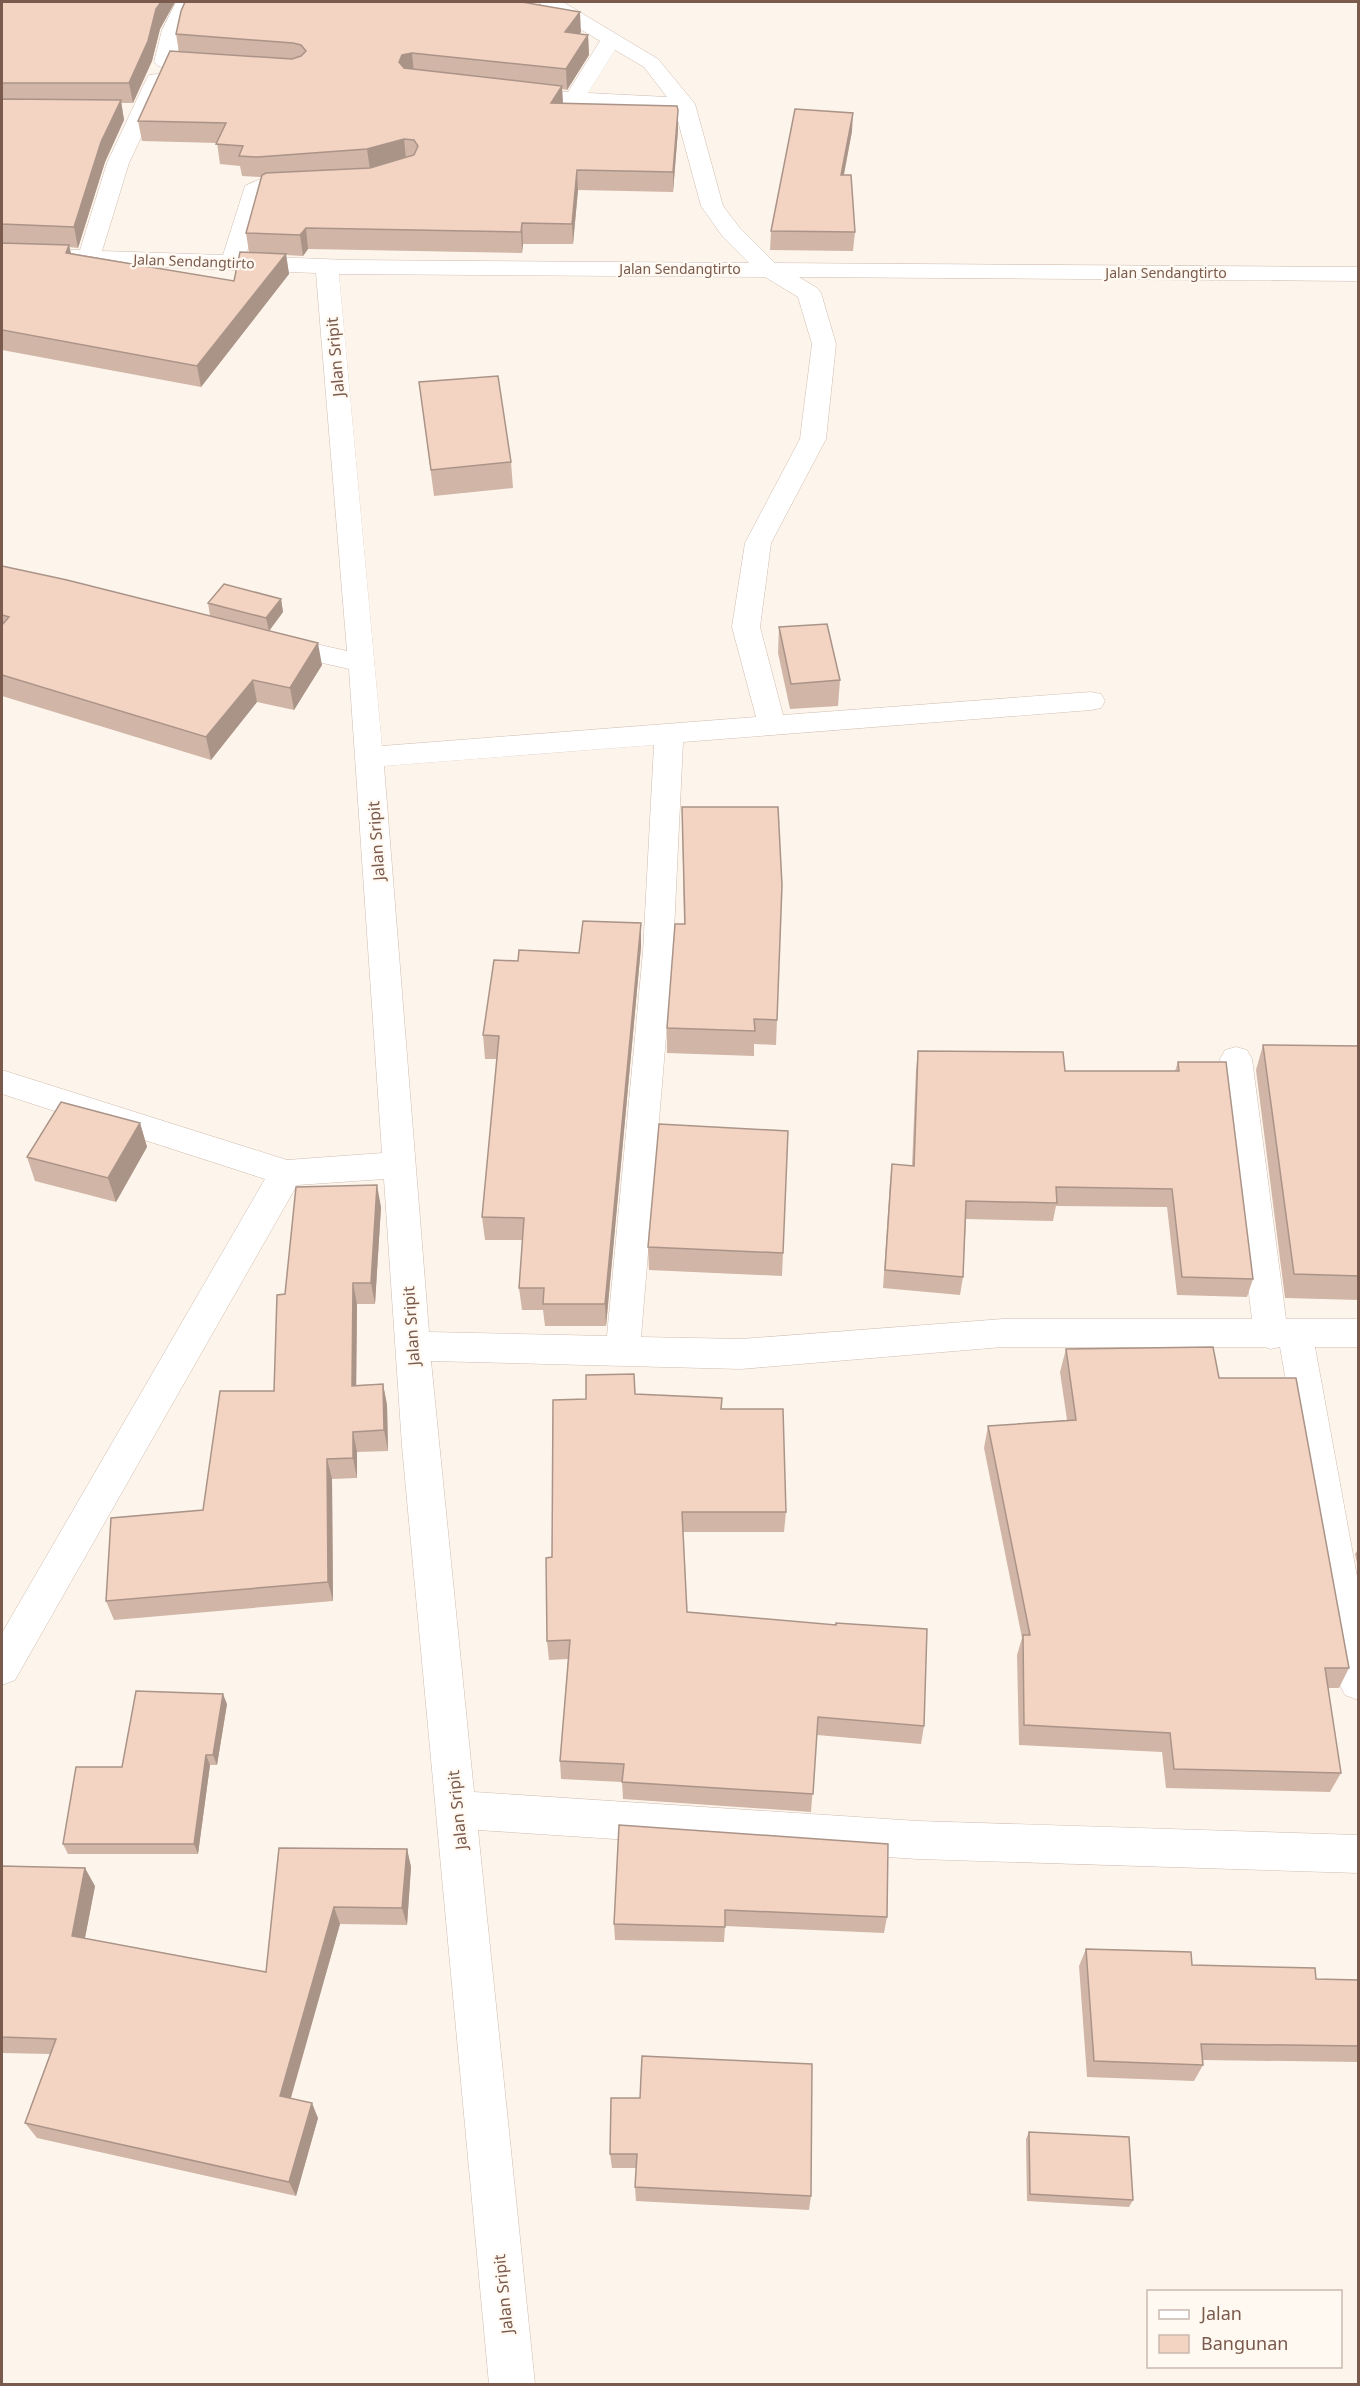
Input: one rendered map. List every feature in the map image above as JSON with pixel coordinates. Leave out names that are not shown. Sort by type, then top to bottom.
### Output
[{"type":"street","points":[[89,257],[118,163],[165,62],[172,30],[186,2]]},
{"type":"street","points":[[549,2],[651,63],[684,104],[712,206],[731,232],[768,268],[809,293],[824,344],[813,439],[758,543],[746,627],[772,726]]},
{"type":"street","points":[[574,99],[612,38]]},
{"type":"street","points":[[165,62],[189,64]]},
{"type":"street","points":[[494,90],[574,99],[684,104]]},
{"type":"street","points":[[119,112],[142,112]]},
{"type":"street","points":[[233,262],[253,191],[263,185],[275,183],[329,181]]},
{"type":"street","name":"Jalan Sendangtirto","points":[[2,254],[327,266],[1359,274]]},
{"type":"street","name":"Jalan Sripit","points":[[327,266],[370,757],[412,1346],[512,2385]]},
{"type":"street","points":[[247,637],[362,663]]},
{"type":"street","points":[[370,757],[1091,701]]},
{"type":"street","points":[[623,1351],[658,952],[669,734]]},
{"type":"street","points":[[1236,1059],[1283,1333],[1359,1683]]},
{"type":"street","points":[[2,1082],[287,1173],[399,1165]]},
{"type":"street","points":[[2,1668],[271,1197],[287,1173]]},
{"type":"street","points":[[412,1346],[741,1354],[1003,1333],[1359,1333]]},
{"type":"street","points":[[457,1810],[918,1840],[1359,1854]]},
{"type":"building","points":[[2,2],[161,2],[156,9],[148,41],[129,83],[2,83]]},
{"type":"building","points":[[185,2],[522,2],[580,12],[565,32],[588,35],[566,69],[412,53],[402,55],[399,62],[404,68],[562,86],[551,103],[677,106],[673,172],[577,170],[572,224],[522,223],[521,232],[306,228],[300,235],[246,233],[262,175],[370,168],[414,155],[418,146],[414,140],[404,139],[367,149],[258,157],[239,156],[243,146],[216,144],[226,123],[138,121],[170,51],[292,59],[301,56],[306,51],[301,45],[293,43],[176,34]]},
{"type":"building","points":[[2,99],[121,100],[101,142],[74,227],[2,224]]},
{"type":"building","points":[[795,109],[853,113],[841,175],[851,175],[855,232],[771,231]]},
{"type":"building","points":[[2,243],[69,245],[66,253],[234,281],[240,252],[286,254],[197,366],[2,330]]},
{"type":"building","points":[[498,376],[511,462],[431,470],[419,382]]},
{"type":"building","points":[[2,566],[318,643],[290,688],[253,680],[206,737],[2,675],[2,625],[9,617],[2,615]]},
{"type":"building","points":[[224,584],[281,599],[266,618],[208,603]]},
{"type":"building","points":[[827,624],[840,680],[791,684],[779,627]]},
{"type":"building","points":[[682,807],[778,807],[782,885],[777,1020],[754,1019],[755,1031],[667,1028],[675,924],[685,924]]},
{"type":"building","points":[[583,921],[641,923],[605,1304],[543,1304],[544,1288],[519,1288],[524,1218],[482,1217],[499,1036],[483,1035],[494,960],[518,961],[519,950],[579,953]]},
{"type":"building","points":[[1263,1045],[1359,1046],[1359,1276],[1294,1274]]},
{"type":"building","points":[[918,1051],[1063,1052],[1065,1071],[1179,1071],[1178,1062],[1226,1062],[1253,1279],[1182,1277],[1172,1189],[1056,1187],[1057,1203],[966,1201],[963,1277],[885,1270],[892,1164],[914,1166]]},
{"type":"building","points":[[61,1102],[140,1123],[108,1178],[27,1157]]},
{"type":"building","points":[[659,1124],[788,1131],[783,1253],[648,1247]]},
{"type":"building","points":[[377,1185],[371,1283],[353,1283],[352,1386],[383,1384],[384,1430],[353,1432],[353,1458],[327,1459],[328,1582],[106,1601],[111,1518],[203,1510],[220,1391],[274,1391],[277,1295],[285,1294],[296,1187]]},
{"type":"building","points":[[1213,1347],[1219,1378],[1296,1378],[1349,1668],[1325,1668],[1341,1773],[1174,1769],[1170,1733],[1024,1725],[1023,1635],[1030,1635],[988,1426],[1076,1420],[1066,1349]]},
{"type":"building","points":[[634,1374],[635,1394],[722,1398],[721,1409],[783,1409],[786,1512],[682,1512],[687,1612],[836,1625],[836,1623],[927,1629],[924,1726],[818,1717],[813,1794],[622,1782],[624,1764],[560,1761],[570,1640],[547,1641],[546,1558],[552,1557],[553,1400],[586,1399],[586,1375]]},
{"type":"building","points":[[136,1691],[223,1694],[213,1755],[206,1755],[194,1844],[63,1844],[76,1767],[122,1767]]},
{"type":"building","points":[[619,1825],[888,1844],[887,1917],[725,1910],[725,1927],[614,1924]]},
{"type":"building","points":[[279,1848],[407,1849],[402,1908],[334,1907],[280,2096],[312,2103],[289,2182],[25,2123],[56,2039],[2,2037],[2,1866],[85,1868],[72,1936],[266,1972]]},
{"type":"building","points":[[1086,1949],[1191,1952],[1192,1965],[1315,1968],[1316,1979],[1359,1980],[1359,2046],[1201,2044],[1203,2065],[1094,2061]]},
{"type":"building","points":[[642,2056],[812,2064],[811,2196],[635,2187],[637,2154],[610,2154],[611,2098],[640,2098]]},
{"type":"building","points":[[1029,2132],[1129,2137],[1133,2200],[1030,2194]]}]
